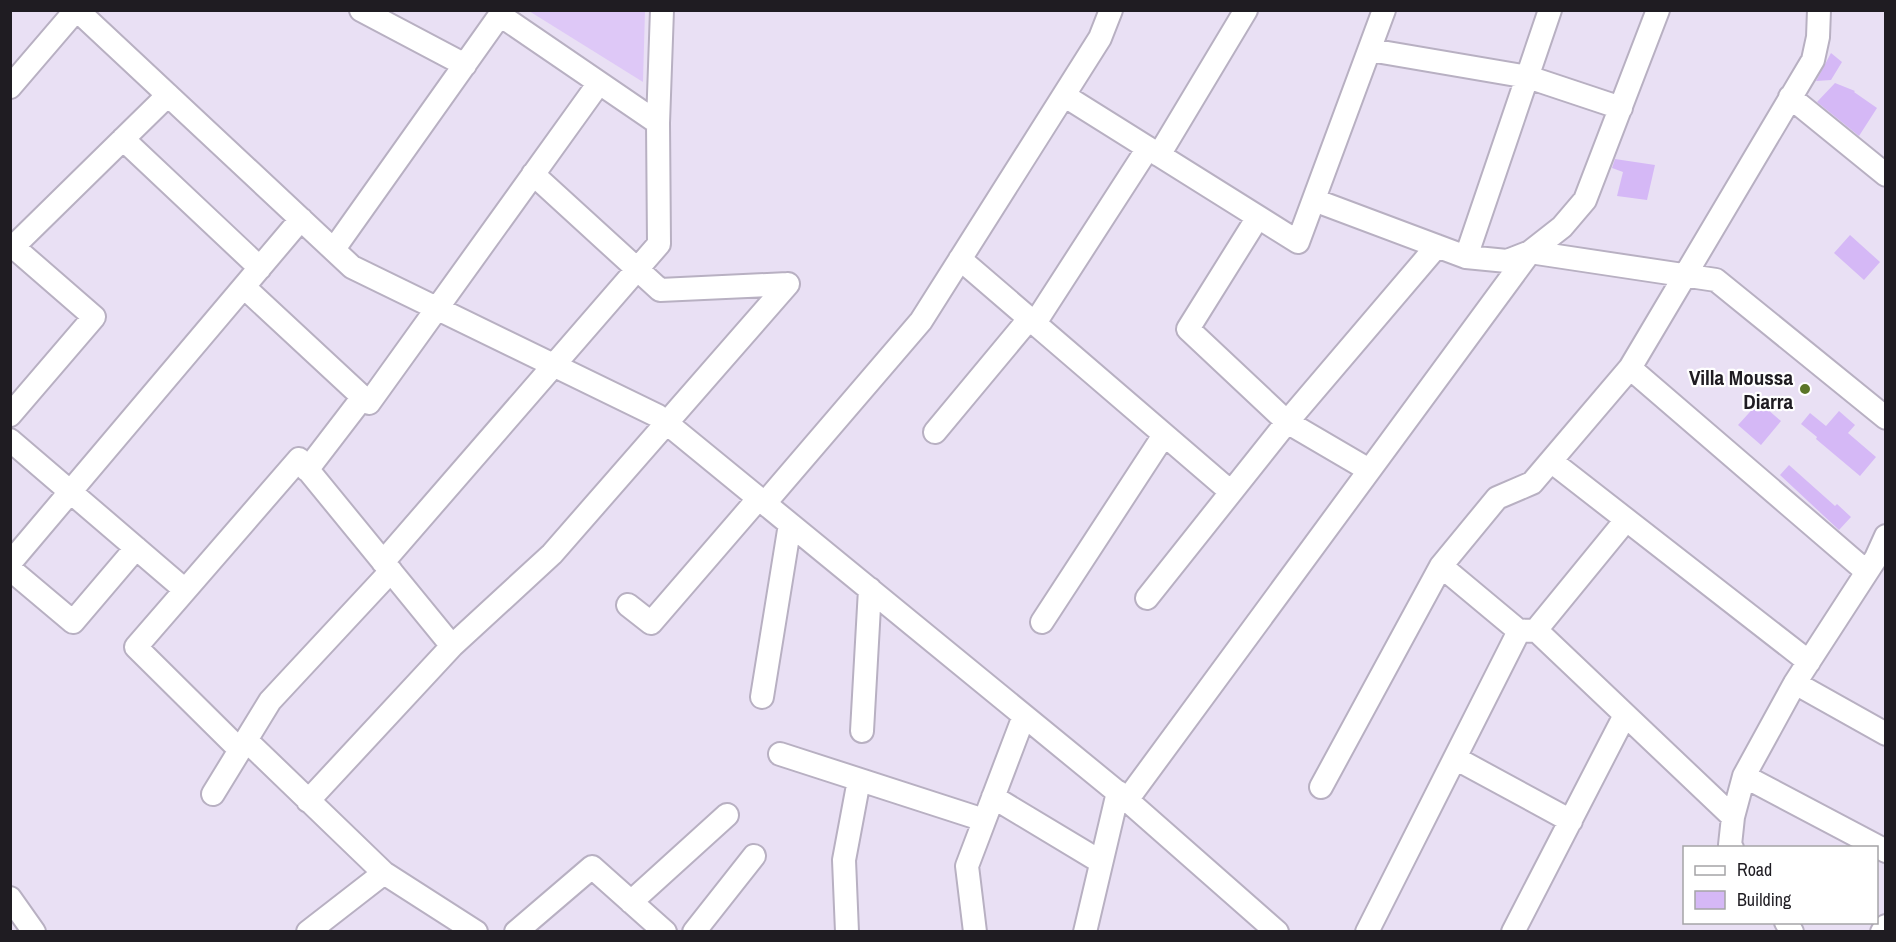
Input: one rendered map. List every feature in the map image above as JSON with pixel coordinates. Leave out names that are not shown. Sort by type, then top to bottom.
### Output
[{"type":"street","points":[[10,87],[77,10],[352,267],[658,416],[1123,796],[1277,931]]},
{"type":"street","points":[[361,10],[465,65]]},
{"type":"street","points":[[213,794],[270,701],[387,567],[554,365],[659,244],[658,123],[662,10]]},
{"type":"street","points":[[628,605],[651,623],[921,321],[1065,96],[1100,38],[1111,10]]},
{"type":"street","points":[[935,432],[1032,321],[1153,151],[1246,10]]},
{"type":"street","points":[[1065,96],[1298,242],[1384,10]]},
{"type":"street","points":[[1466,257],[1550,10]]},
{"type":"street","points":[[1084,932],[1101,862],[1123,796],[1370,470],[1530,252],[1562,227],[1585,200],[1658,10]]},
{"type":"street","points":[[1321,787],[1441,566],[1497,498],[1532,483],[1630,368],[1813,60],[1820,10]]},
{"type":"street","points":[[334,249],[500,15],[658,123]]},
{"type":"street","points":[[1370,50],[1528,77],[1622,108]]},
{"type":"street","points":[[244,287],[369,403],[599,82]]},
{"type":"street","points":[[10,415],[94,317],[12,246],[168,95]]},
{"type":"street","points":[[1790,97],[1886,175]]},
{"type":"street","points":[[123,139],[260,268]]},
{"type":"street","points":[[308,801],[452,646],[552,554],[788,284],[660,291],[533,174]]},
{"type":"street","points":[[1314,200],[1466,257],[1507,261],[1530,252],[1716,280],[1886,418]]},
{"type":"street","points":[[1258,217],[1188,329],[1287,422],[1370,470]]},
{"type":"street","points":[[10,563],[302,219]]},
{"type":"street","points":[[1147,598],[1287,422],[1437,246]]},
{"type":"street","points":[[960,259],[1231,492]]},
{"type":"street","points":[[1630,368],[1867,572]]},
{"type":"street","points":[[308,470],[363,397]]},
{"type":"street","points":[[1042,621],[1164,435]]},
{"type":"street","points":[[10,440],[185,590]]},
{"type":"street","points":[[452,646],[299,459],[136,647],[308,801],[384,873],[476,932]]},
{"type":"street","points":[[1551,461],[1809,662]]},
{"type":"street","points":[[1367,932],[1455,758],[1528,631],[1626,520]]},
{"type":"street","points":[[762,697],[790,524]]},
{"type":"street","points":[[1731,846],[1733,817],[1744,776],[1795,683],[1876,558],[1886,536]]},
{"type":"street","points":[[10,569],[73,622],[136,548]]},
{"type":"street","points":[[1441,566],[1528,631],[1626,715],[1733,817]]},
{"type":"street","points":[[862,731],[870,589]]},
{"type":"street","points":[[1795,683],[1886,734]]},
{"type":"street","points":[[1513,932],[1626,715]]},
{"type":"street","points":[[975,932],[967,867],[1024,716]]},
{"type":"street","points":[[780,754],[984,820]]},
{"type":"street","points":[[1455,758],[1571,821]]},
{"type":"street","points":[[1744,776],[1877,846]]},
{"type":"street","points":[[847,932],[844,860],[859,780]]},
{"type":"street","points":[[993,797],[1101,862]]},
{"type":"street","points":[[631,902],[727,815]]},
{"type":"street","points":[[694,932],[754,856]]},
{"type":"street","points":[[516,932],[592,867],[664,932]]},
{"type":"street","points":[[308,932],[384,873]]},
{"type":"street","points":[[10,898],[34,932]]},
{"type":"street","points":[[1882,932],[1886,926]]},
{"type":"shaded area","points":[[529,11],[645,11],[643,82]]},
{"type":"building","points":[[1831,53],[1842,62],[1831,80],[1816,81]]},
{"type":"building","points":[[1835,83],[1855,91],[1877,108],[1859,136],[1817,102]]},
{"type":"building","points":[[1615,159],[1655,165],[1647,200],[1617,196],[1623,172],[1612,168]]},
{"type":"building","points":[[1850,235],[1880,262],[1864,280],[1834,253]]},
{"type":"building","points":[[1759,402],[1781,421],[1761,445],[1738,425]]},
{"type":"building","points":[[1839,411],[1855,425],[1848,433],[1876,457],[1860,476],[1801,424],[1810,413],[1826,426]]},
{"type":"building","points":[[1789,465],[1835,506],[1837,504],[1851,517],[1839,530],[1780,475]]},
{"type":"place","name":"Villa Moussa Diarra","points":[[1805,389]]}]
